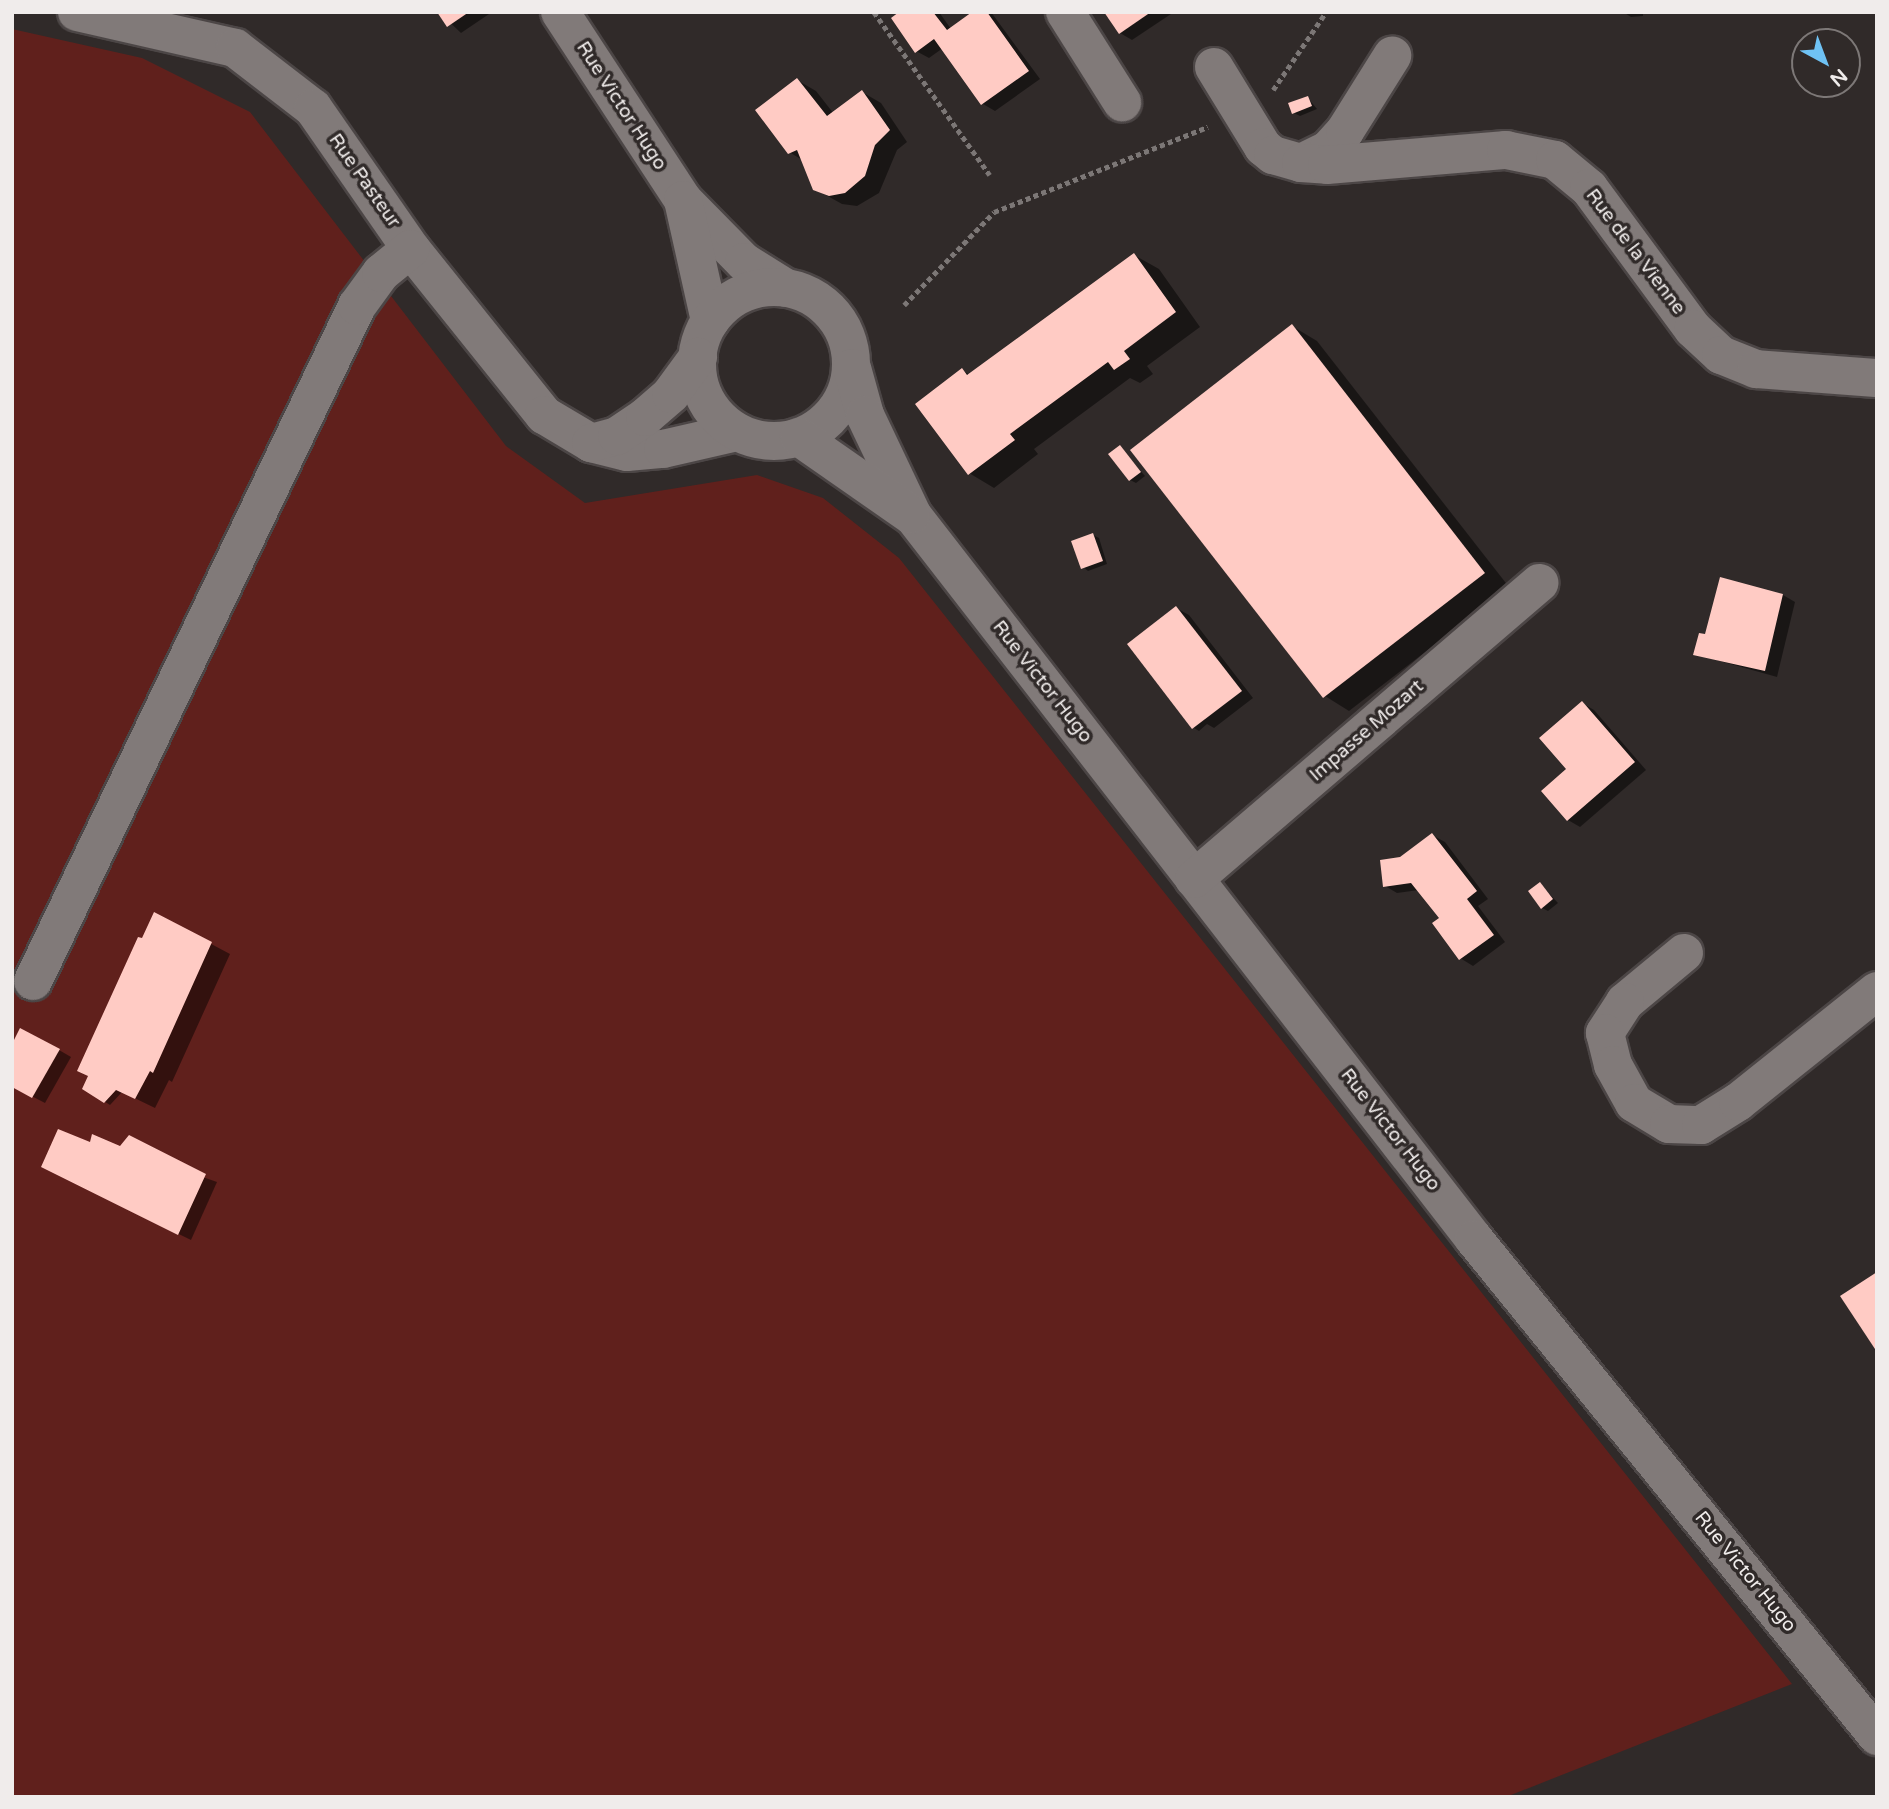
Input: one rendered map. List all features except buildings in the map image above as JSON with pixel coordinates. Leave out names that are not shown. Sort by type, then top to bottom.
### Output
[{"type":"street","name":"Rue Pasteur","points":[[77,12],[234,48],[313,108],[411,249],[544,415],[591,443],[627,452],[663,449],[737,432]]},
{"type":"street","name":"Rue Victor Hugo","points":[[560,12],[683,200],[744,262],[786,288]]},
{"type":"street","points":[[1065,12],[1122,102]]},
{"type":"street","points":[[1301,163],[1328,150],[1345,131],[1392,56]]},
{"type":"street","name":"Rue de la Vienne","points":[[1214,67],[1240,113],[1273,155],[1301,163],[1328,165],[1506,150],[1555,160],[1589,188],[1693,329],[1721,355],[1756,369],[1877,378]]},
{"type":"street","name":"Rue Victor Hugo","points":[[683,200],[710,321]]},
{"type":"street","points":[[33,981],[357,306],[382,273],[411,249]]},
{"type":"street","points":[[591,443],[617,436],[645,417],[671,394],[698,357],[710,321],[739,295],[759,288],[786,288],[818,300],[838,318],[849,341],[852,368],[845,394],[831,417],[799,437],[762,440],[737,432],[715,414],[705,398],[698,357]]},
{"type":"street","name":"Rue Victor Hugo","points":[[852,368],[865,415],[912,516],[1474,1239],[1877,1736]]},
{"type":"street","name":"Rue Victor Hugo","points":[[799,437],[912,516]]},
{"type":"street","name":"Impasse Mozart","points":[[1194,879],[1539,583]]},
{"type":"street","points":[[1684,953],[1625,1002],[1605,1033],[1613,1065],[1634,1102],[1669,1124],[1701,1125],[1738,1101],[1877,991]]},
{"type":"path","points":[[874,12],[990,175]]},
{"type":"path","points":[[904,305],[994,212],[1240,113],[1284,80],[1326,12]]},
{"type":"shaded area","points":[[12,29],[142,58],[250,112],[506,446],[585,503],[757,475],[823,498],[899,558],[1792,1684],[1506,1797],[12,1797]]}]
